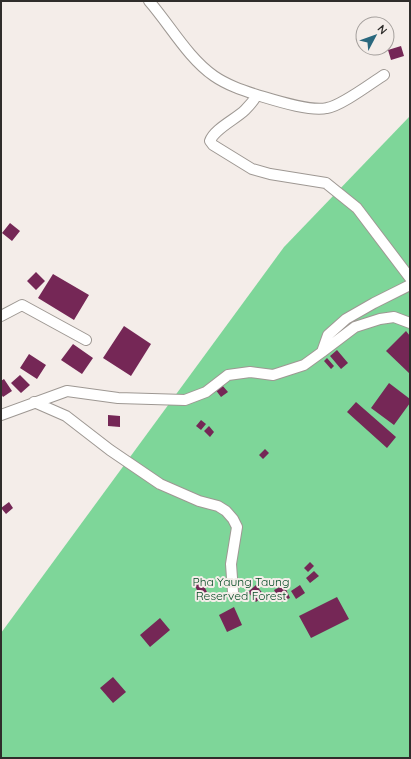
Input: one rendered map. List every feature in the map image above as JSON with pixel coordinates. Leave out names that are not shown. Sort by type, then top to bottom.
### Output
[{"type":"street","points":[[149,1],[194,57],[214,76],[237,88],[279,102],[303,107],[326,109],[336,106],[384,75]]},
{"type":"street","points":[[257,95],[246,109],[221,128],[211,138],[210,141],[213,145],[252,169],[270,174],[326,183],[357,208],[410,278]]},
{"type":"street","points":[[322,352],[328,335],[346,319],[410,285]]},
{"type":"street","points":[[1,316],[22,304],[86,340]]},
{"type":"street","points":[[1,415],[66,391],[118,398],[185,400],[206,392],[228,375],[250,372],[273,375],[304,365],[355,327],[394,317],[410,323]]},
{"type":"street","points":[[34,402],[66,416],[110,450],[160,484],[199,501],[218,506],[226,511],[233,519],[237,527],[231,564],[233,592]]},
{"type":"green space","name":"Pha Yaung Taung Reserved Forest","points":[[410,116],[410,758],[1,758],[1,633],[284,247]]},
{"type":"building","points":[[401,46],[404,56],[391,60],[390,56],[395,56],[395,48]]},
{"type":"building","points":[[10,223],[20,231],[12,241],[2,233]]},
{"type":"building","points":[[36,272],[45,281],[36,290],[27,281]]},
{"type":"building","points":[[53,274],[89,295],[74,320],[38,298]]},
{"type":"building","points":[[124,326],[151,344],[131,376],[103,358]]},
{"type":"building","points":[[406,331],[410,336],[410,374],[386,351]]},
{"type":"building","points":[[73,344],[93,358],[82,374],[61,360]]},
{"type":"building","points":[[337,350],[348,363],[341,369],[330,356]]},
{"type":"building","points":[[29,354],[46,365],[37,379],[20,368]]},
{"type":"building","points":[[327,358],[334,366],[331,369],[324,361]]},
{"type":"building","points":[[20,375],[30,385],[21,393],[11,383]]},
{"type":"building","points":[[4,379],[12,391],[3,397],[1,394],[1,381]]},
{"type":"building","points":[[389,383],[410,399],[410,403],[394,425],[371,408]]},
{"type":"building","points":[[222,385],[228,392],[221,397],[215,389]]},
{"type":"building","points":[[356,402],[396,437],[387,448],[347,412]]},
{"type":"building","points":[[108,415],[120,416],[120,427],[108,426]]},
{"type":"building","points":[[201,420],[206,424],[201,430],[196,426]]},
{"type":"building","points":[[209,426],[214,432],[210,437],[204,431]]},
{"type":"building","points":[[265,449],[269,453],[263,459],[259,455]]},
{"type":"building","points":[[9,502],[13,508],[6,514],[1,508]]},
{"type":"building","points":[[310,562],[314,566],[308,572],[304,568]]},
{"type":"building","points":[[314,571],[319,576],[310,583],[306,578]]},
{"type":"building","points":[[201,580],[208,594],[201,598],[194,584]]},
{"type":"building","points":[[256,585],[264,595],[256,602],[248,592]]},
{"type":"building","points":[[284,585],[290,598],[281,602],[274,590]]},
{"type":"building","points":[[300,585],[305,593],[296,599],[291,591]]},
{"type":"building","points":[[337,597],[349,619],[311,638],[299,616]]},
{"type":"building","points":[[234,607],[242,625],[227,632],[219,615]]},
{"type":"building","points":[[160,618],[170,630],[150,647],[140,635]]},
{"type":"building","points":[[113,677],[126,692],[113,703],[100,688]]}]
